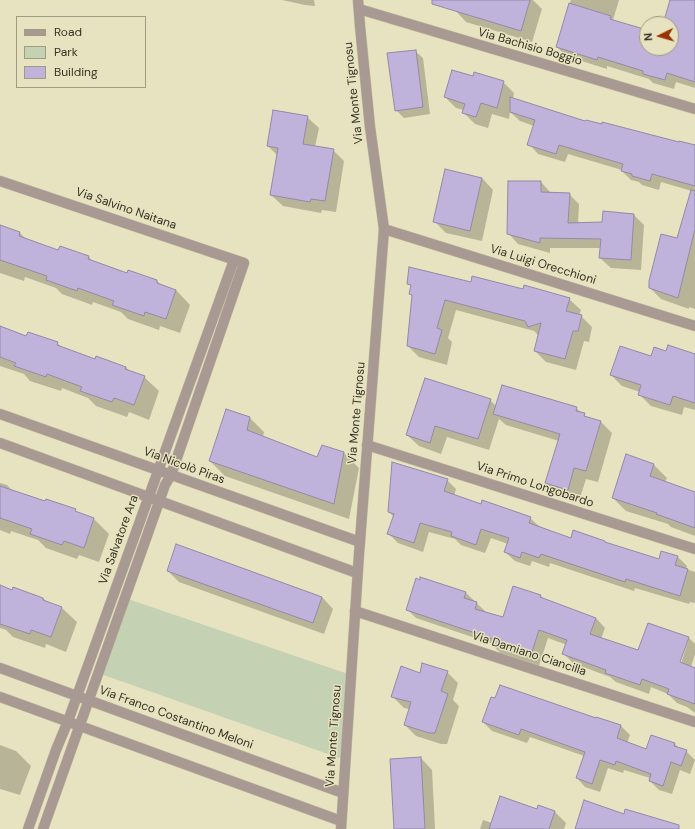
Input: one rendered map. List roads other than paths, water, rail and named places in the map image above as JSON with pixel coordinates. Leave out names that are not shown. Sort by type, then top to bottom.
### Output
[{"type":"street","name":"Via Bachisio Boggio","points":[[358,5],[695,109]]},
{"type":"street","name":"Via Monte Tignosu","points":[[341,825],[355,611],[384,229],[370,127],[358,5]]},
{"type":"street","name":"Via Salvino Naitana","points":[[0,181],[239,261]]},
{"type":"street","name":"Via Luigi Orecchioni","points":[[384,229],[695,326]]},
{"type":"street","name":"Via Salvatore Ara","points":[[28,829],[158,470],[239,261]]},
{"type":"street","name":"Via Salvatore Ara","points":[[43,829],[165,484],[171,475],[239,261]]},
{"type":"street","name":"Via Nicolò Piras","points":[[0,414],[360,542]]},
{"type":"street","points":[[0,443],[358,574]]},
{"type":"street","name":"Via Primo Longobardo","points":[[367,445],[695,549]]},
{"type":"street","name":"Via Damiano Ciancilla","points":[[355,611],[695,722]]},
{"type":"street","name":"Via Franco Costantino Meloni","points":[[0,668],[343,793]]},
{"type":"street","points":[[0,696],[341,825]]}]
